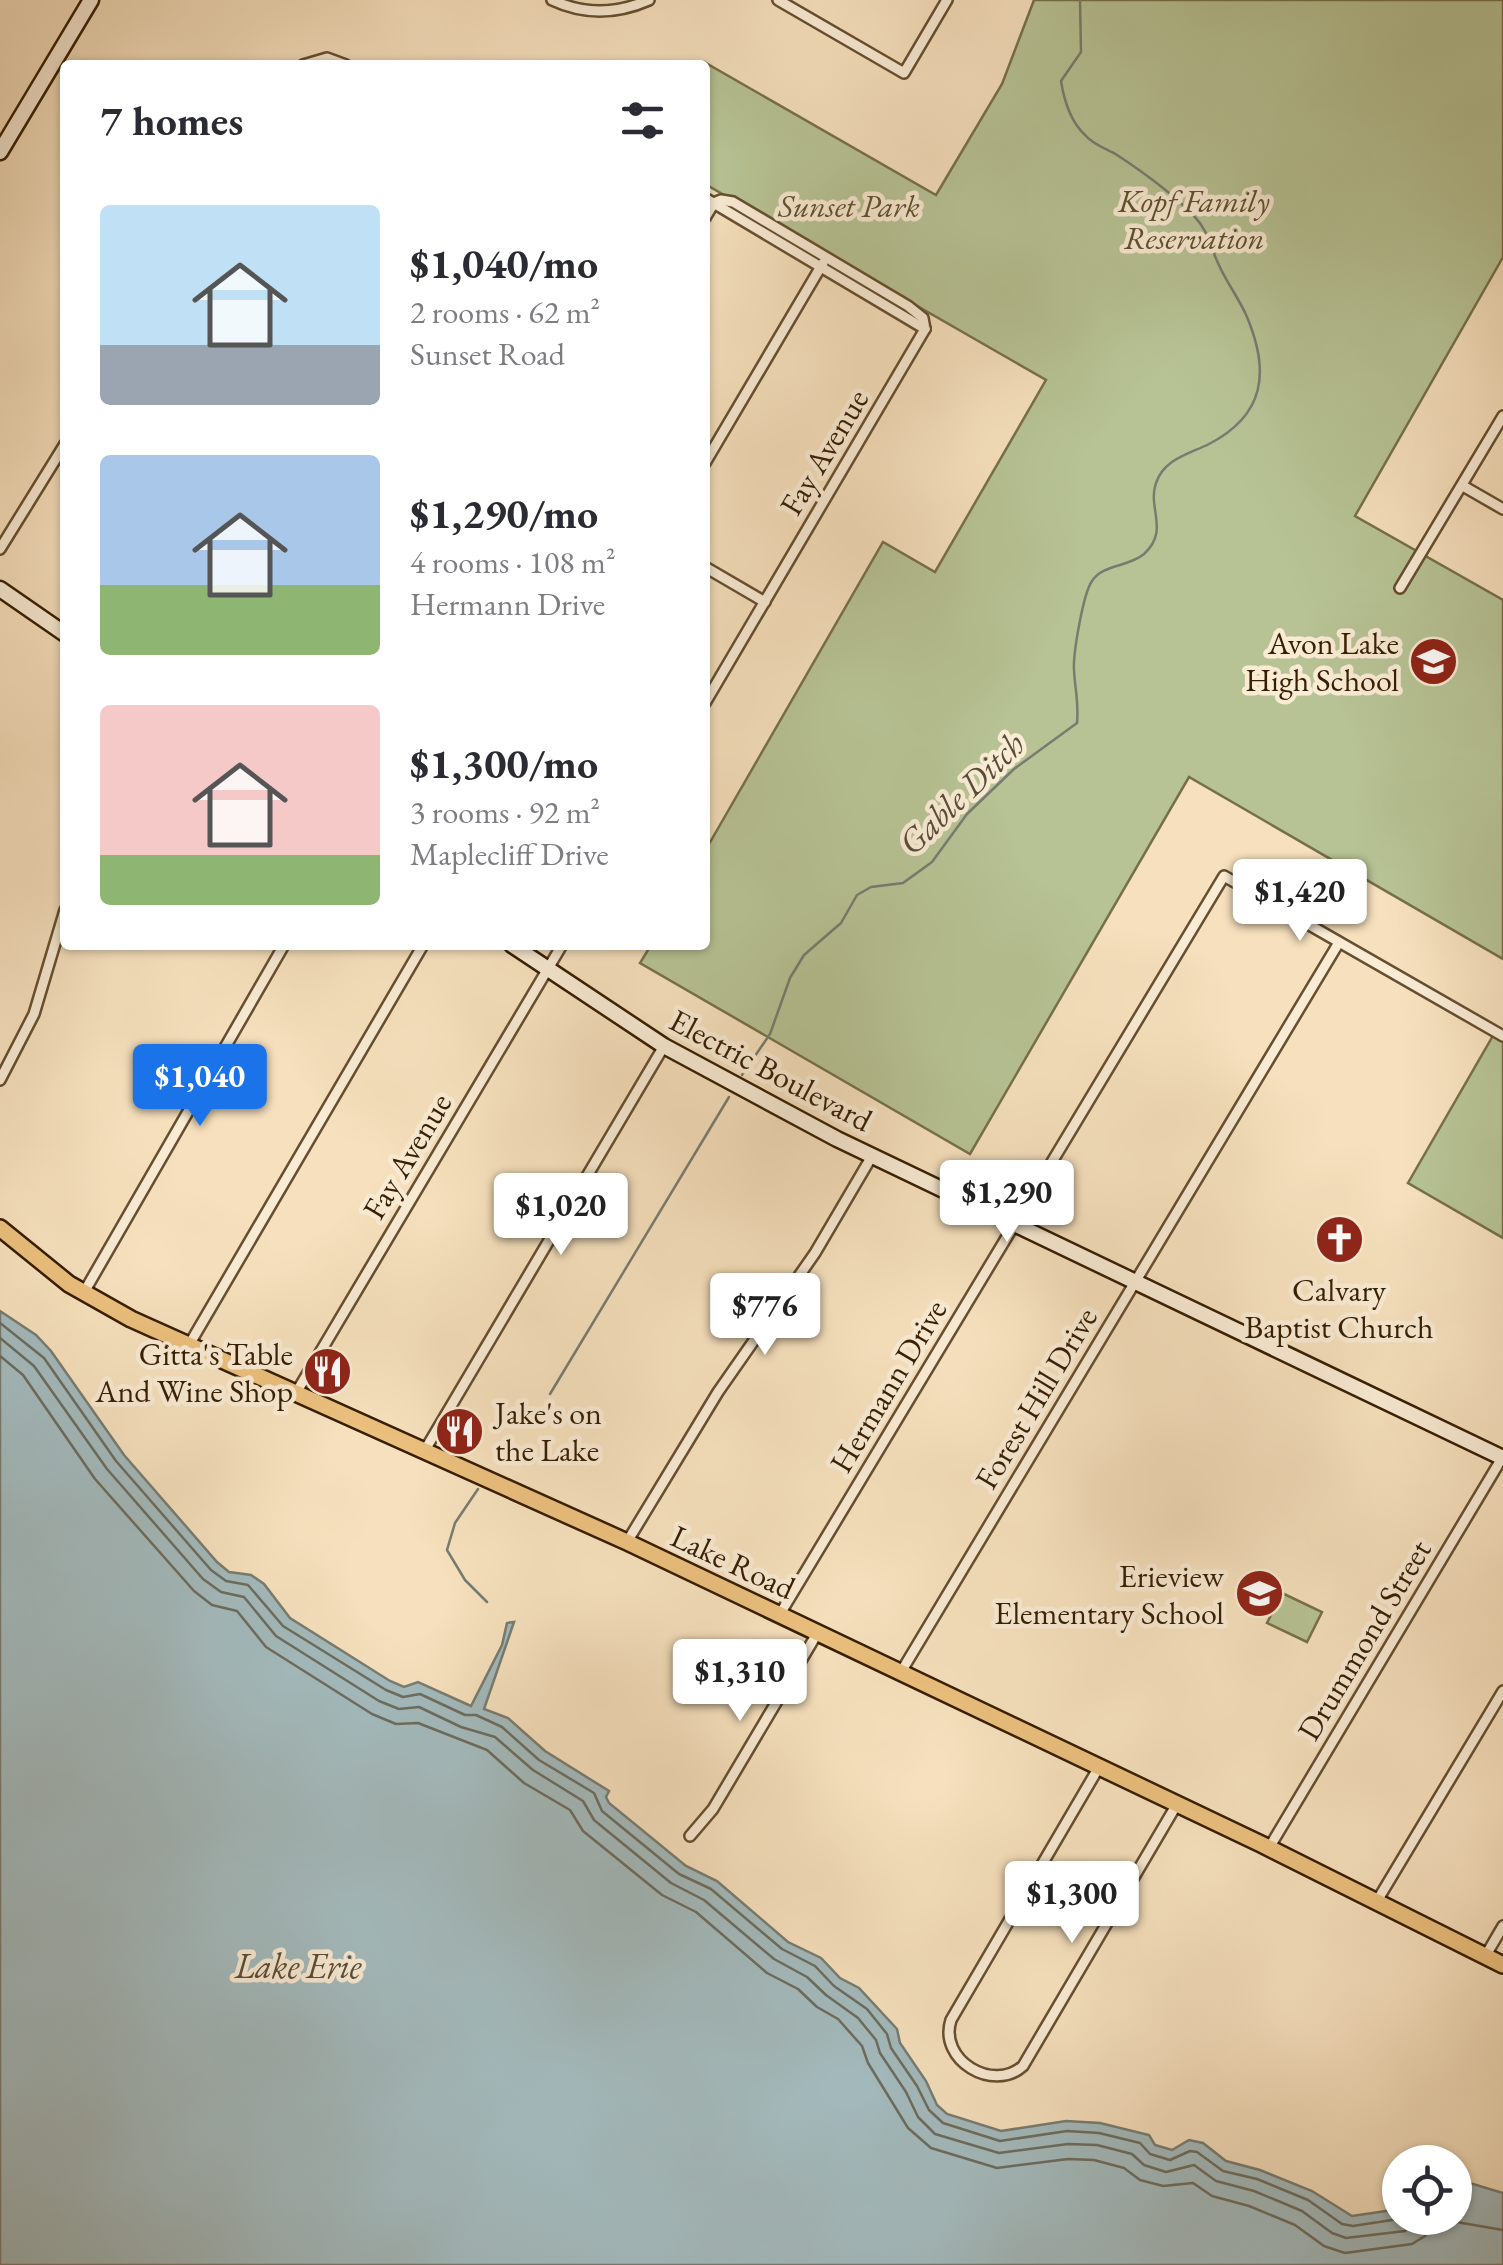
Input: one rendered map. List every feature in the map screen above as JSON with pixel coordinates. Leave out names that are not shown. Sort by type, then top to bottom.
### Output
[{"type":"main road","name":"Lake Road","points":[[0,1228],[84,1294],[780,1614],[1269,1848],[1503,1965]]},
{"type":"street","points":[[0,152],[91,0]]},
{"type":"street","points":[[552,0],[600,12],[649,0]]},
{"type":"street","points":[[778,0],[904,74],[947,0]]},
{"type":"street","points":[[710,200],[733,202],[823,262],[710,455]]},
{"type":"street","name":"Fay Avenue","points":[[710,695],[925,329],[923,318],[908,306],[823,262]]},
{"type":"street","points":[[1400,588],[1503,416]]},
{"type":"street","points":[[0,549],[60,452]]},
{"type":"street","points":[[1462,486],[1503,509]]},
{"type":"street","points":[[710,570],[765,602]]},
{"type":"street","points":[[0,589],[60,631]]},
{"type":"street","name":"Hermann Drive","points":[[780,1614],[1224,876],[1338,944]]},
{"type":"street","points":[[0,1080],[34,1014],[60,927]]},
{"type":"street","points":[[1338,944],[1503,1036]]},
{"type":"street","name":"Forest Hill Drive","points":[[902,1672],[1338,944]]},
{"type":"street","points":[[84,1294],[281,950]]},
{"type":"street","points":[[189,1345],[421,950]]},
{"type":"street","name":"Electric Boulevard","points":[[519,950],[664,1046],[872,1156],[1503,1458]]},
{"type":"street","name":"Fay Avenue","points":[[296,1392],[559,950]]},
{"type":"street","points":[[425,1450],[664,1046]]},
{"type":"street","points":[[627,1542],[718,1392],[814,1253],[872,1156]]},
{"type":"street","name":"Drummond Street","points":[[1269,1848],[1503,1458]]},
{"type":"street","points":[[690,1836],[712,1808],[818,1632]]},
{"type":"street","points":[[1378,1901],[1503,1691]]},
{"type":"street","points":[[1099,1767],[951,2020],[950,2044],[959,2059],[992,2077],[1009,2076],[1023,2066],[1178,1804]]},
{"type":"street","points":[[1486,1955],[1503,1926]]},
{"type":"green space","name":"Kopf Family Reservation","points":[[1034,0],[1503,0],[1503,257],[1355,516],[1503,600],[1503,959],[1189,777],[970,1154],[640,963],[648,950],[710,950],[710,842],[883,542],[935,572],[1046,380],[710,187],[710,65],[936,195],[1002,84]]},
{"type":"green space","points":[[1494,1034],[1503,1039],[1503,1238],[1408,1183]]},
{"type":"green space","points":[[1282,1593],[1322,1612],[1307,1642],[1267,1623]]},
{"type":"water","name":"Lake Erie","points":[[0,1311],[36,1335],[51,1351],[124,1455],[217,1562],[229,1572],[251,1575],[264,1584],[290,1618],[390,1681],[404,1687],[418,1682],[471,1706],[502,1645],[507,1623],[514,1622],[484,1709],[508,1718],[545,1751],[609,1791],[609,1803],[686,1866],[717,1881],[788,1942],[821,1958],[840,1978],[859,1988],[897,2029],[900,2043],[937,2105],[947,2114],[1001,2131],[1066,2121],[1100,2123],[1149,2135],[1155,2145],[1172,2150],[1189,2140],[1203,2143],[1226,2161],[1312,2191],[1352,2216],[1382,2212],[1382,2235],[1472,2235],[1472,2184],[1503,2193],[1503,2265],[0,2265]]},
{"type":"waterway","name":"Gable Ditch","points":[[742,1075],[770,1034],[790,978],[804,955],[841,923],[857,895],[871,887],[903,883],[932,862],[967,814],[1014,769],[1077,723],[1075,651],[1092,581],[1103,571],[1144,554],[1152,545],[1157,528],[1154,492],[1160,475],[1178,458],[1209,444],[1242,420],[1258,390],[1259,356],[1254,337],[1199,221],[1157,184],[1088,138],[1072,117],[1061,81],[1081,52],[1080,0]]},
{"type":"waterway","name":"Gable Ditch","points":[[550,1394],[729,1097]]},
{"type":"waterway","name":"Gable Ditch","points":[[478,1489],[455,1523],[447,1550],[465,1580],[487,1602]]},
{"type":"place","name":"Avon Lake High School","points":[[1434,661]]},
{"type":"place","name":"Calvary Baptist Church","points":[[1339,1240]]},
{"type":"place","name":"Gitta's Table And Wine Shop","points":[[328,1372]]},
{"type":"place","name":"Jake's on the Lake","points":[[460,1431]]},
{"type":"place","name":"Erieview Elementary School","points":[[1259,1594]]},
{"type":"park label","name":"Sunset Park","points":[[849,206]]}]
